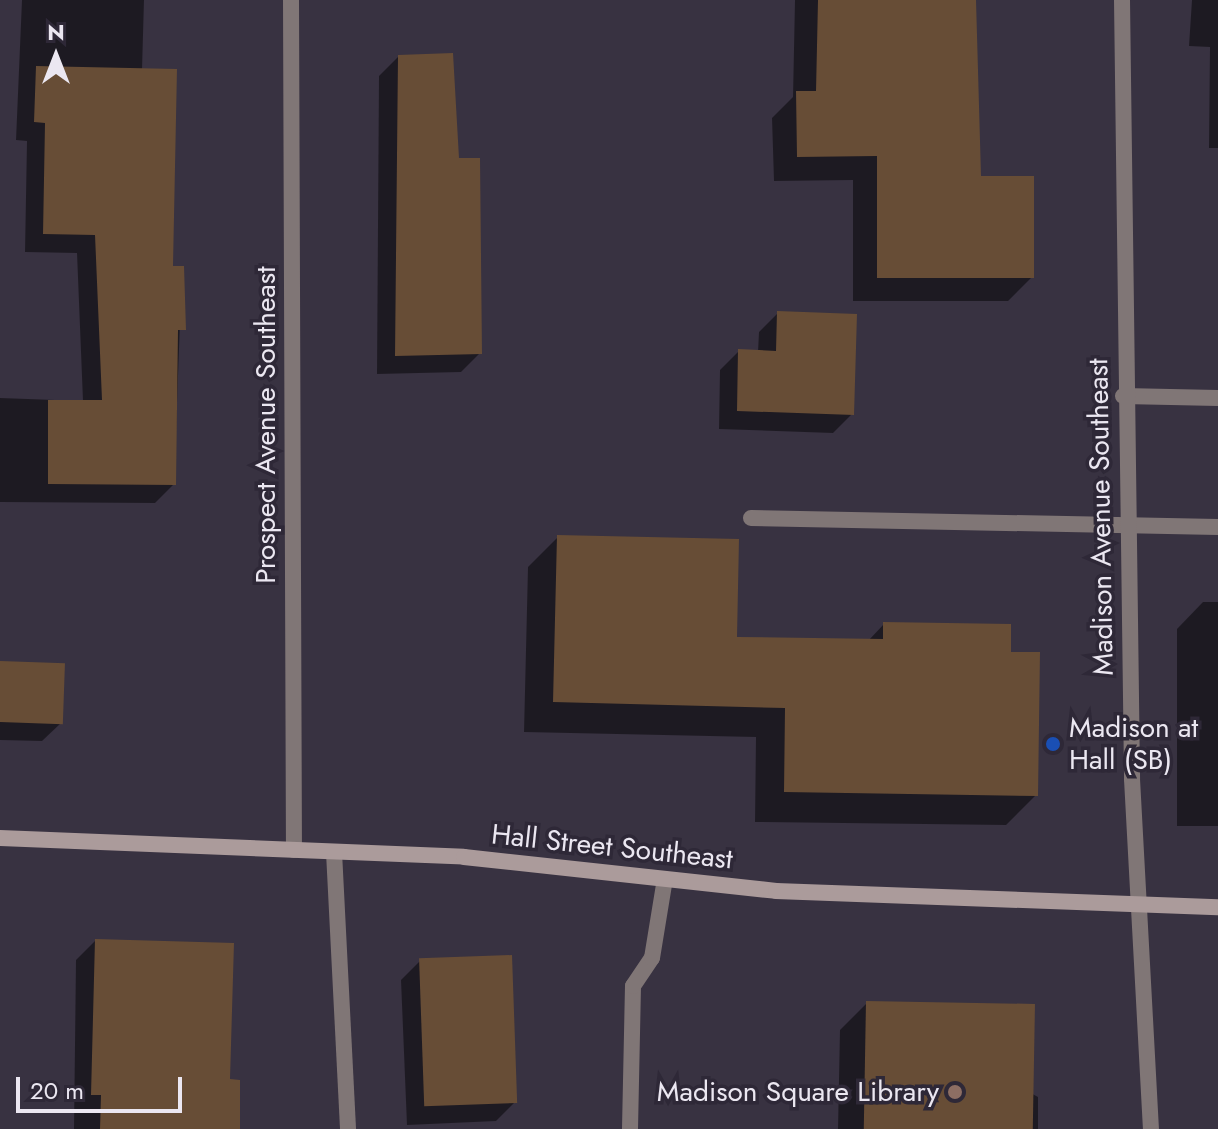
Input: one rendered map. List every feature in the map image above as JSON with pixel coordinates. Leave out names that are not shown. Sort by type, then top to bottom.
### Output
[{"type":"main road","name":"Hall Street Southeast","points":[[0,838],[464,857],[776,891],[1218,907]]},
{"type":"street","name":"Prospect Avenue Southeast","points":[[291,0],[294,850]]},
{"type":"street","name":"Madison Avenue Southeast","points":[[1122,0],[1123,396],[1139,905],[1151,1129]]},
{"type":"street","points":[[1123,396],[1218,398]]},
{"type":"street","points":[[751,518],[1218,527]]},
{"type":"street","points":[[334,852],[348,1129]]},
{"type":"street","points":[[630,1129],[633,986],[652,958],[665,879]]},
{"type":"building","points":[[818,0],[976,0],[981,176],[1034,176],[1034,278],[877,278],[877,156],[797,157],[796,91],[816,91]]},
{"type":"building","points":[[453,53],[459,158],[480,158],[482,354],[395,356],[398,55]]},
{"type":"building","points":[[36,66],[177,69],[173,266],[184,266],[186,330],[178,330],[176,485],[48,484],[48,400],[102,400],[95,235],[43,234],[45,123],[34,122]]},
{"type":"building","points":[[777,311],[857,314],[854,415],[737,411],[738,349],[776,351]]},
{"type":"building","points":[[557,535],[739,539],[737,637],[883,639],[883,622],[1011,624],[1011,652],[1040,652],[1038,796],[784,792],[785,708],[553,702]]},
{"type":"building","points":[[0,661],[65,663],[63,724],[0,722]]},
{"type":"building","points":[[95,939],[234,943],[230,1079],[240,1080],[240,1129],[100,1129],[101,1095],[91,1095]]},
{"type":"building","points":[[512,955],[517,1103],[424,1106],[419,958]]},
{"type":"building","points":[[866,1001],[1035,1004],[1033,1129],[864,1129]]},
{"type":"place","name":"Madison at Hall (SB)","points":[[1053,744]]},
{"type":"place","name":"Madison Square Library","points":[[955,1092]]}]
